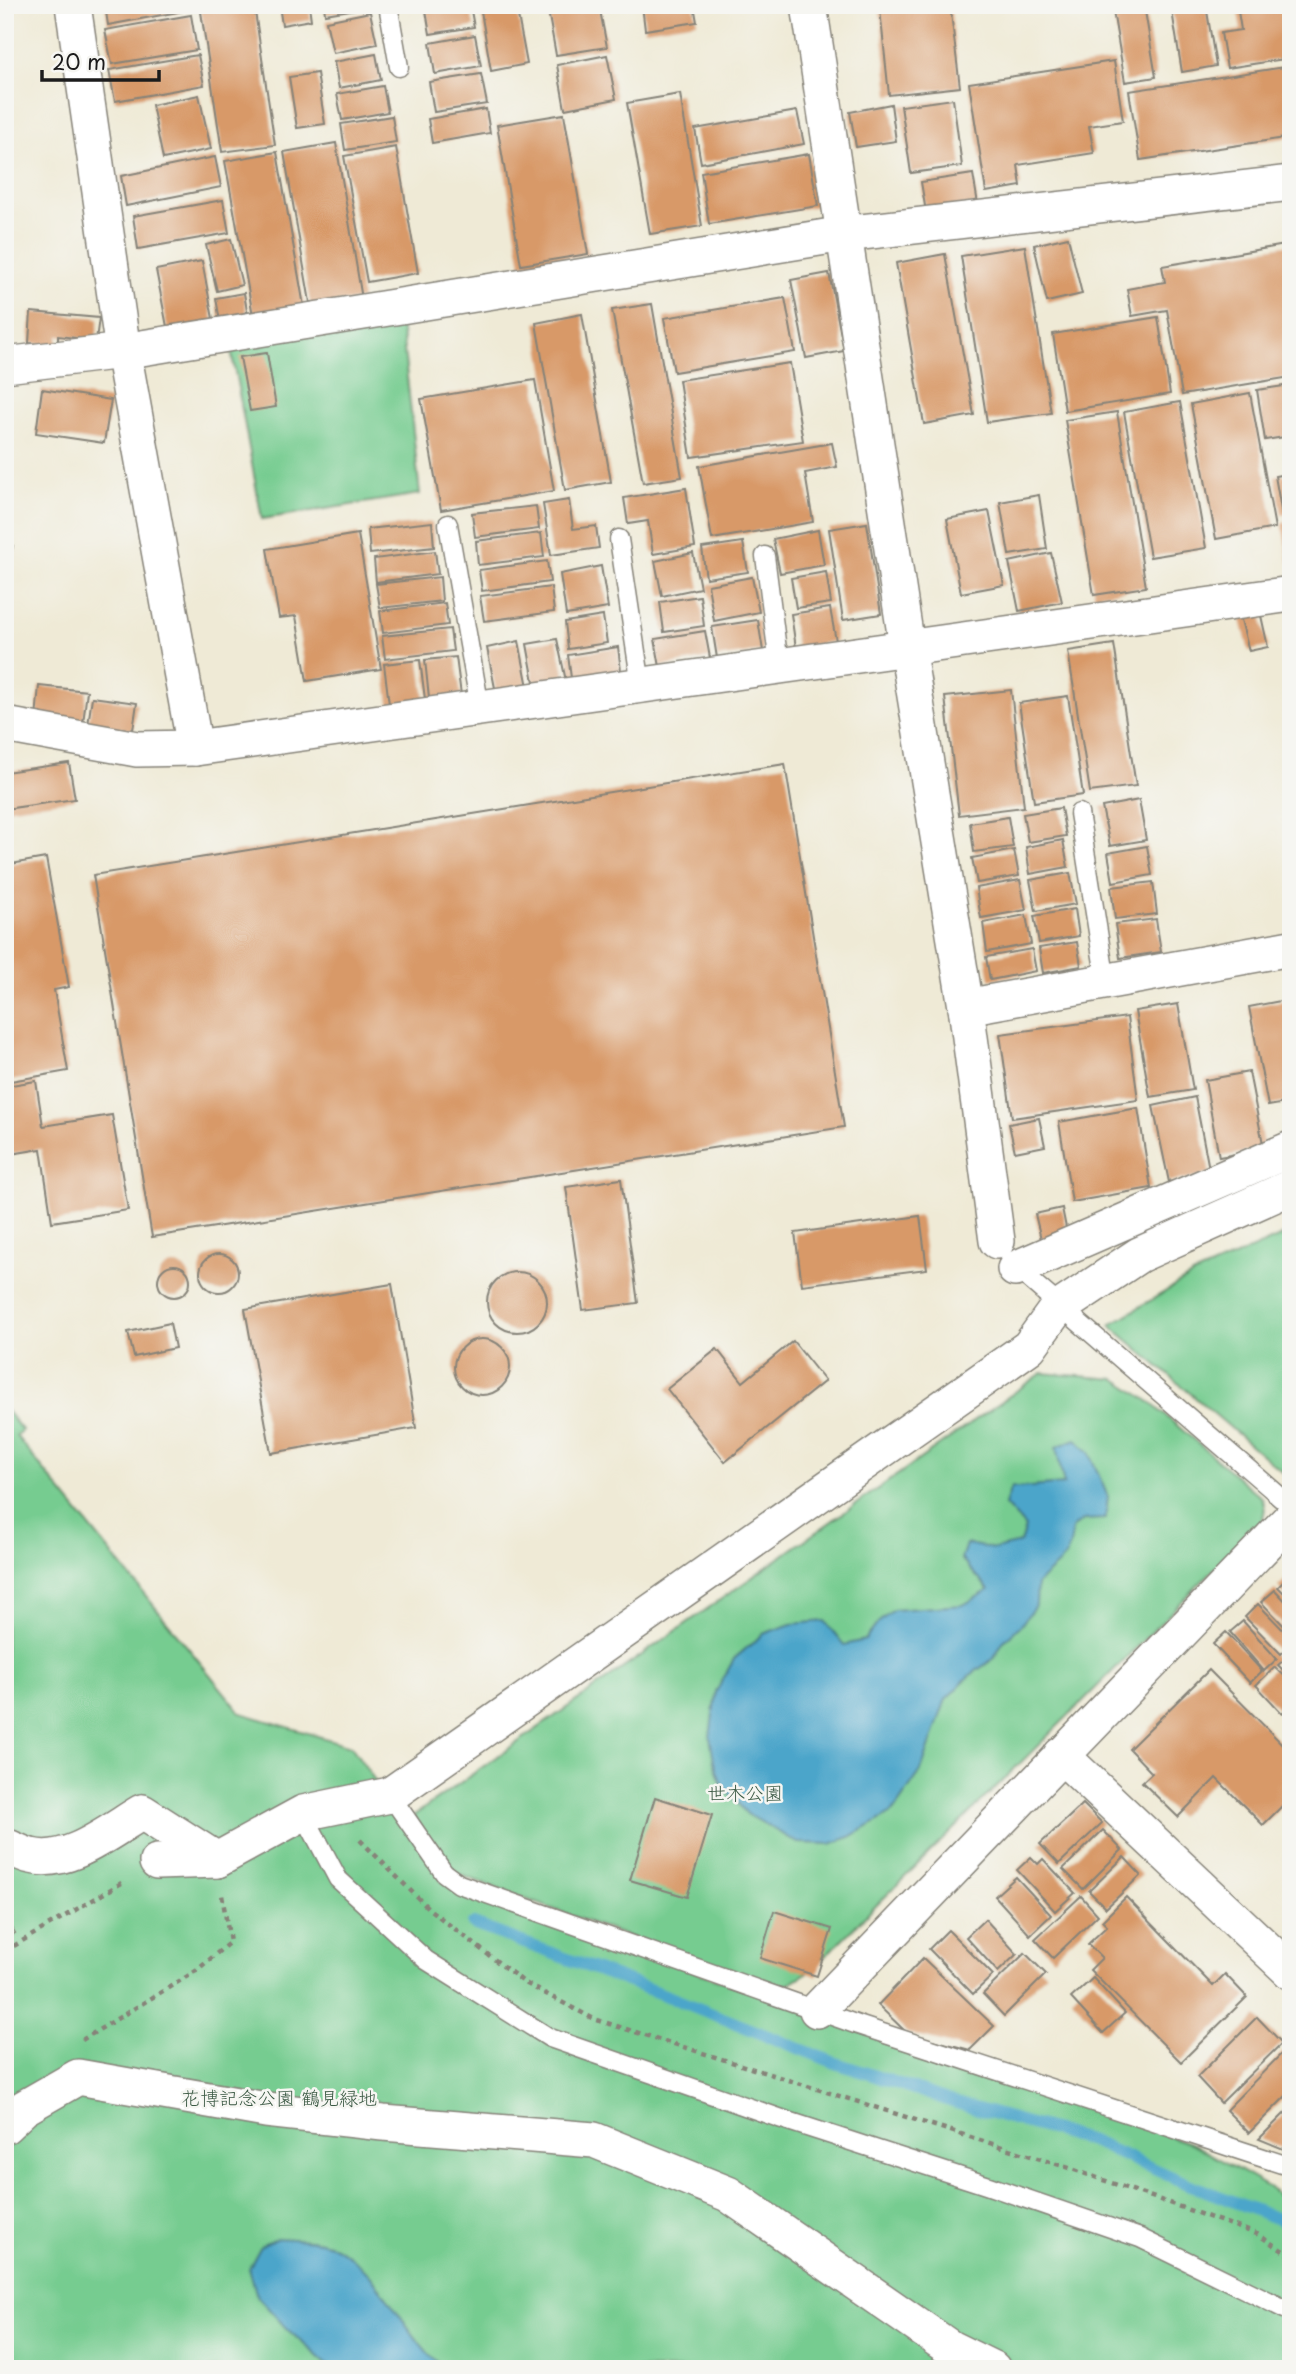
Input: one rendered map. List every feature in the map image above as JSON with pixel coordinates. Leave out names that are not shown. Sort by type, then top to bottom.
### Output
[{"type":"street","points":[[74,5],[124,351],[195,748]]},
{"type":"street","points":[[809,5],[906,648],[1006,1255],[1291,1149]]},
{"type":"street","points":[[5,365],[124,351],[844,233],[1291,183]]},
{"type":"street","points":[[5,725],[137,749],[195,748],[1291,594]]},
{"type":"street","points":[[966,1007],[1291,948]]},
{"type":"street","points":[[157,1862],[217,1860],[315,1810],[390,1795],[1029,1347],[1060,1307],[1139,1255],[1291,1187]]},
{"type":"street","points":[[817,2010],[1291,1518]]},
{"type":"street","points":[[1061,1755],[1291,1972]]},
{"type":"street","points":[[5,1846],[31,1856],[58,1857],[80,1849],[142,1812],[217,1860]]},
{"type":"street","points":[[5,2126],[24,2108],[78,2077],[266,2110],[383,2123],[594,2140],[728,2194],[950,2348],[993,2369]]},
{"type":"lane","points":[[388,5],[399,66]]},
{"type":"lane","points":[[448,524],[480,708]]},
{"type":"lane","points":[[619,539],[641,685]]},
{"type":"lane","points":[[765,556],[779,665]]},
{"type":"lane","points":[[1079,813],[1106,982]]},
{"type":"lane","points":[[1006,1255],[1060,1307],[1291,1506]]},
{"type":"lane","points":[[390,1795],[444,1872],[459,1884],[858,2025],[1291,2167]]},
{"type":"lane","points":[[315,1810],[338,1879],[426,1960],[550,2038],[782,2119],[1140,2238],[1291,2312]]},
{"type":"path","points":[[315,1810],[429,1909],[525,1983],[594,2019],[1069,2168],[1257,2234],[1291,2256]]},
{"type":"path","points":[[78,2042],[196,1971],[229,1942],[217,1860]]},
{"type":"path","points":[[5,1951],[157,1862]]},
{"type":"green space","points":[[401,323],[420,494],[262,519],[230,344]]},
{"type":"green space","points":[[1291,1232],[1291,1472],[1287,1476],[1110,1325],[1193,1275]]},
{"type":"green space","name":"世木公園","points":[[1042,1373],[1116,1379],[1146,1399],[1262,1498],[1265,1510],[1262,1521],[810,1971],[782,1988],[615,1932],[458,1874],[451,1869],[413,1816]]},
{"type":"green space","name":"花博記念公園 鶴見緑地","points":[[5,1409],[22,1430],[16,1436],[241,1713],[351,1746],[448,1886],[1193,2144],[1270,2188],[1291,2209],[1291,2369],[5,2369]]},
{"type":"water","points":[[1076,1439],[1089,1452],[1108,1497],[1105,1519],[1084,1520],[1072,1528],[1066,1555],[1037,1584],[1036,1604],[1021,1625],[1003,1642],[993,1659],[969,1676],[946,1699],[921,1771],[892,1813],[850,1837],[830,1844],[798,1843],[747,1814],[722,1785],[714,1762],[710,1737],[716,1692],[734,1659],[763,1634],[791,1624],[825,1621],[844,1645],[865,1640],[893,1610],[963,1605],[989,1590],[961,1559],[966,1544],[995,1549],[1020,1543],[1025,1527],[1005,1505],[1011,1487],[1064,1484],[1056,1447]]},
{"type":"water","points":[[277,2238],[325,2243],[348,2255],[377,2284],[416,2338],[444,2369],[332,2369],[287,2329],[257,2296],[249,2268],[261,2246]]},
{"type":"building","points":[[105,5],[188,5],[189,10],[108,25]]},
{"type":"building","points":[[200,5],[254,5],[275,145],[222,152]]},
{"type":"building","points":[[279,5],[309,5],[311,20],[282,25]]},
{"type":"building","points":[[324,5],[369,5],[369,7],[325,14]]},
{"type":"building","points":[[425,5],[470,5],[474,27],[430,34]]},
{"type":"building","points":[[480,5],[516,5],[527,64],[491,71]]},
{"type":"building","points":[[547,5],[599,5],[607,47],[556,55]]},
{"type":"building","points":[[642,5],[694,5],[697,22],[645,30]]},
{"type":"building","points":[[950,5],[960,87],[889,95],[880,9]]},
{"type":"building","points":[[1112,5],[1144,5],[1156,77],[1125,82]]},
{"type":"building","points":[[1171,5],[1206,5],[1216,66],[1182,72]]},
{"type":"building","points":[[1237,5],[1288,5],[1291,58],[1227,68],[1221,33],[1241,30]]},
{"type":"building","points":[[370,12],[377,44],[333,53],[326,21]]},
{"type":"building","points":[[191,15],[197,50],[112,64],[105,30]]},
{"type":"building","points":[[475,35],[481,66],[435,74],[430,43]]},
{"type":"building","points":[[376,54],[381,80],[339,88],[334,62]]},
{"type":"building","points":[[198,55],[204,85],[115,101],[109,70]]},
{"type":"building","points":[[607,55],[616,99],[565,109],[557,65]]},
{"type":"building","points":[[1114,61],[1123,121],[1089,126],[1094,153],[1018,165],[1021,186],[986,192],[969,83]]},
{"type":"building","points":[[1291,66],[1291,137],[1140,160],[1129,91]]},
{"type":"building","points":[[317,73],[325,124],[297,128],[289,77]]},
{"type":"building","points":[[481,74],[487,104],[434,112],[429,82]]},
{"type":"building","points":[[383,86],[388,112],[342,120],[337,94]]},
{"type":"building","points":[[680,94],[702,226],[650,234],[627,103]]},
{"type":"building","points":[[199,95],[211,149],[163,159],[152,105]]},
{"type":"building","points":[[953,99],[962,166],[911,173],[901,106]]},
{"type":"building","points":[[891,104],[896,141],[856,147],[850,112]]},
{"type":"building","points":[[486,109],[490,133],[432,143],[428,119]]},
{"type":"building","points":[[797,111],[804,144],[701,163],[695,129]]},
{"type":"building","points":[[564,114],[588,254],[521,265],[497,125]]},
{"type":"building","points":[[392,116],[396,142],[345,150],[341,124]]},
{"type":"building","points":[[336,143],[362,299],[311,308],[284,152]]},
{"type":"building","points":[[396,147],[418,273],[367,282],[344,156]]},
{"type":"building","points":[[277,152],[305,312],[254,321],[225,161]]},
{"type":"building","points":[[809,154],[818,206],[709,224],[701,172]]},
{"type":"building","points":[[215,157],[221,187],[126,206],[121,176]]},
{"type":"building","points":[[973,174],[978,204],[926,212],[921,182]]},
{"type":"building","points":[[223,200],[229,233],[138,249],[133,216]]},
{"type":"building","points":[[1068,237],[1082,294],[1047,302],[1034,245]]},
{"type":"building","points":[[231,239],[242,285],[217,291],[206,245]]},
{"type":"building","points":[[1291,244],[1291,377],[1182,395],[1167,310],[1132,316],[1127,289],[1165,282],[1162,266]]},
{"type":"building","points":[[1025,246],[1051,413],[987,422],[961,256]]},
{"type":"building","points":[[945,254],[974,415],[924,424],[896,263]]},
{"type":"building","points":[[202,261],[215,329],[169,337],[156,270]]},
{"type":"building","points":[[829,273],[844,351],[806,358],[791,280]]},
{"type":"building","points":[[244,293],[249,323],[221,327],[216,298]]},
{"type":"building","points":[[785,298],[795,352],[674,372],[664,318]]},
{"type":"building","points":[[652,304],[682,477],[643,483],[612,310]]},
{"type":"building","points":[[31,312],[99,318],[96,340],[58,336],[58,346],[29,343]]},
{"type":"building","points":[[582,314],[611,482],[565,490],[536,323]]},
{"type":"building","points":[[1158,317],[1170,394],[1065,411],[1053,334]]},
{"type":"building","points":[[267,353],[276,407],[250,411],[240,357]]},
{"type":"building","points":[[790,363],[803,441],[691,457],[679,380]]},
{"type":"building","points":[[535,380],[554,491],[441,510],[421,399]]},
{"type":"building","points":[[1291,385],[1291,436],[1265,440],[1257,390]]},
{"type":"building","points":[[42,389],[111,400],[104,443],[36,433]]},
{"type":"building","points":[[1250,393],[1275,528],[1216,539],[1191,404]]},
{"type":"building","points":[[1180,402],[1206,548],[1150,557],[1124,412]]},
{"type":"building","points":[[1117,412],[1146,587],[1094,595],[1065,420]]},
{"type":"building","points":[[832,443],[837,467],[805,473],[813,522],[712,539],[699,466]]},
{"type":"building","points":[[1291,473],[1291,513],[1282,515],[1275,476]]},
{"type":"building","points":[[686,488],[695,547],[653,554],[648,521],[628,524],[624,498]]},
{"type":"building","points":[[1039,495],[1047,549],[1009,555],[1000,502]]},
{"type":"building","points":[[569,500],[573,529],[596,526],[599,548],[551,555],[543,504]]},
{"type":"building","points":[[536,506],[539,529],[475,537],[472,513]]},
{"type":"building","points":[[989,511],[1004,585],[961,593],[947,519]]},
{"type":"building","points":[[432,522],[434,547],[370,554],[368,529]]},
{"type":"building","points":[[1291,522],[1291,564],[1289,564],[1282,523]]},
{"type":"building","points":[[867,523],[881,614],[843,620],[829,529]]},
{"type":"building","points":[[818,530],[824,565],[780,573],[773,539]]},
{"type":"building","points":[[541,533],[544,557],[478,565],[476,541]]},
{"type":"building","points":[[358,534],[381,669],[307,681],[296,616],[279,618],[267,549]]},
{"type":"building","points":[[743,542],[748,572],[706,578],[702,548]]},
{"type":"building","points":[[5,543],[13,545],[7,579],[5,579]]},
{"type":"building","points":[[435,551],[438,574],[376,582],[374,559]]},
{"type":"building","points":[[693,553],[700,588],[662,596],[655,561]]},
{"type":"building","points":[[1051,553],[1062,602],[1019,611],[1009,562]]},
{"type":"building","points":[[547,561],[550,582],[482,591],[479,570]]},
{"type":"building","points":[[601,566],[608,608],[566,615],[560,574]]},
{"type":"building","points":[[826,572],[831,603],[796,608],[791,578]]},
{"type":"building","points":[[440,577],[442,601],[380,608],[376,584]]},
{"type":"building","points":[[752,577],[759,612],[714,621],[708,585]]},
{"type":"building","points":[[551,587],[554,612],[484,621],[480,596]]},
{"type":"building","points":[[700,596],[704,626],[664,632],[660,602]]},
{"type":"building","points":[[445,603],[448,625],[383,633],[380,611]]},
{"type":"building","points":[[830,608],[836,641],[796,648],[791,614]]},
{"type":"building","points":[[1260,611],[1268,647],[1249,651],[1240,616]]},
{"type":"building","points":[[603,616],[607,643],[568,649],[565,622]]},
{"type":"building","points":[[758,620],[763,651],[717,658],[712,627]]},
{"type":"building","points":[[450,629],[453,651],[385,659],[382,636]]},
{"type":"building","points":[[705,631],[710,658],[660,667],[655,639]]},
{"type":"building","points":[[557,639],[566,681],[535,687],[527,644]]},
{"type":"building","points":[[519,641],[528,687],[496,693],[487,648]]},
{"type":"building","points":[[1114,644],[1136,786],[1090,792],[1068,651]]},
{"type":"building","points":[[618,647],[621,671],[571,678],[568,655]]},
{"type":"building","points":[[456,657],[461,695],[429,698],[425,660]]},
{"type":"building","points":[[420,660],[425,699],[389,704],[384,664]]},
{"type":"building","points":[[39,686],[87,691],[83,723],[36,718]]},
{"type":"building","points":[[1011,690],[1024,807],[959,815],[945,697]]},
{"type":"building","points":[[1068,696],[1083,795],[1034,802],[1019,703]]},
{"type":"building","points":[[92,697],[137,703],[133,730],[88,725]]},
{"type":"building","points":[[69,763],[75,799],[5,809],[5,772]]},
{"type":"building","points":[[785,764],[844,1127],[152,1237],[93,875]]},
{"type":"building","points":[[1139,800],[1146,840],[1110,846],[1102,807]]},
{"type":"building","points":[[1061,808],[1066,836],[1028,842],[1023,814]]},
{"type":"building","points":[[1008,817],[1013,847],[974,852],[970,823]]},
{"type":"building","points":[[1063,840],[1068,867],[1030,874],[1026,847]]},
{"type":"building","points":[[1147,846],[1152,875],[1113,882],[1108,853]]},
{"type":"building","points":[[1014,850],[1019,876],[977,883],[972,858]]},
{"type":"building","points":[[46,858],[69,987],[54,990],[68,1071],[5,1082],[5,865]]},
{"type":"building","points":[[1070,873],[1076,904],[1036,911],[1030,880]]},
{"type":"building","points":[[1020,880],[1026,910],[981,918],[976,888]]},
{"type":"building","points":[[1153,882],[1157,914],[1115,919],[1111,887]]},
{"type":"building","points":[[1075,909],[1079,936],[1039,943],[1034,916]]},
{"type":"building","points":[[1026,915],[1031,944],[987,952],[983,923]]},
{"type":"building","points":[[1156,919],[1161,952],[1120,958],[1115,924]]},
{"type":"building","points":[[1077,942],[1081,966],[1043,973],[1039,948]]},
{"type":"building","points":[[1032,949],[1036,971],[990,980],[986,957]]},
{"type":"building","points":[[1291,999],[1291,1102],[1268,1106],[1249,1007]]},
{"type":"building","points":[[1178,1004],[1193,1090],[1150,1097],[1135,1011]]},
{"type":"building","points":[[1127,1017],[1138,1100],[1012,1118],[1000,1034]]},
{"type":"building","points":[[1249,1072],[1264,1149],[1219,1157],[1205,1080]]},
{"type":"building","points":[[36,1081],[43,1126],[112,1115],[128,1210],[52,1222],[41,1149],[5,1155],[5,1086]]},
{"type":"building","points":[[1195,1097],[1210,1174],[1169,1182],[1153,1106]]},
{"type":"building","points":[[1138,1108],[1151,1188],[1072,1202],[1059,1122]]},
{"type":"building","points":[[1039,1118],[1045,1146],[1015,1152],[1009,1124]]},
{"type":"building","points":[[621,1179],[638,1303],[583,1310],[566,1187]]},
{"type":"building","points":[[1062,1208],[1067,1233],[1041,1239],[1035,1214]]},
{"type":"building","points":[[920,1216],[927,1269],[802,1285],[795,1233]]},
{"type":"building","points":[[219,1254],[232,1260],[238,1273],[232,1286],[219,1292],[206,1286],[200,1273],[206,1260]]},
{"type":"building","points":[[174,1265],[185,1270],[190,1281],[185,1292],[174,1297],[163,1292],[158,1281],[163,1270]]},
{"type":"building","points":[[511,1272],[523,1272],[542,1285],[547,1302],[545,1314],[534,1327],[523,1332],[511,1332],[492,1319],[487,1308],[487,1296],[500,1277]]},
{"type":"building","points":[[392,1284],[416,1428],[271,1453],[245,1309]]},
{"type":"building","points":[[170,1323],[175,1348],[134,1357],[128,1332]]},
{"type":"building","points":[[476,1339],[488,1339],[498,1343],[506,1351],[510,1367],[506,1383],[498,1391],[488,1395],[476,1395],[466,1391],[458,1383],[454,1373],[454,1361],[458,1351],[466,1343]]},
{"type":"building","points":[[793,1341],[825,1381],[725,1462],[667,1389],[717,1349],[743,1382]]},
{"type":"building","points":[[1291,1574],[1291,1600],[1278,1587]]},
{"type":"building","points":[[1275,1590],[1291,1607],[1291,1633],[1261,1602]]},
{"type":"building","points":[[1258,1604],[1291,1638],[1291,1644],[1281,1654],[1245,1617]]},
{"type":"building","points":[[1243,1621],[1277,1659],[1264,1671],[1230,1632]]},
{"type":"building","points":[[1226,1632],[1262,1671],[1250,1683],[1213,1644]]},
{"type":"building","points":[[1291,1654],[1291,1678],[1278,1665]]},
{"type":"building","points":[[1275,1667],[1291,1682],[1291,1705],[1282,1713],[1256,1685]]},
{"type":"building","points":[[1209,1670],[1291,1753],[1291,1797],[1263,1825],[1216,1778],[1178,1817],[1142,1782],[1152,1773],[1129,1749]]},
{"type":"building","points":[[655,1797],[712,1815],[687,1897],[630,1880]]},
{"type":"building","points":[[1083,1804],[1102,1823],[1059,1864],[1040,1844]]},
{"type":"building","points":[[1103,1830],[1122,1850],[1083,1889],[1063,1869]]},
{"type":"building","points":[[1031,1857],[1038,1864],[1043,1859],[1075,1893],[1055,1911],[1017,1870]]},
{"type":"building","points":[[1124,1857],[1141,1875],[1106,1908],[1089,1891]]},
{"type":"building","points":[[1016,1877],[1051,1915],[1030,1935],[995,1896]]},
{"type":"building","points":[[1081,1896],[1098,1915],[1053,1958],[1035,1939]]},
{"type":"building","points":[[1126,1897],[1213,1986],[1225,1974],[1247,1997],[1181,2062],[1090,1970],[1102,1958],[1088,1944],[1107,1926],[1102,1921]]},
{"type":"building","points":[[774,1911],[832,1929],[817,1976],[760,1958]]},
{"type":"building","points":[[5,1917],[15,1933],[5,1939]]},
{"type":"building","points":[[985,1919],[1017,1954],[998,1972],[966,1937]]},
{"type":"building","points":[[948,1930],[993,1975],[973,1994],[929,1949]]},
{"type":"building","points":[[1025,1953],[1046,1974],[1004,2016],[983,1994]]},
{"type":"building","points":[[923,1958],[994,2026],[970,2050],[907,2033],[878,2005]]},
{"type":"building","points":[[1093,1978],[1125,2013],[1103,2033],[1071,1998]]},
{"type":"building","points":[[1257,2017],[1282,2043],[1221,2103],[1197,2077]]},
{"type":"building","points":[[1291,2044],[1291,2091],[1249,2133],[1226,2110]]},
{"type":"building","points":[[1291,2107],[1291,2152],[1259,2139]]},
{"type":"waterway","points":[[473,1924],[670,1997],[833,2062],[956,2103],[1091,2141],[1188,2184],[1291,2224]]}]
